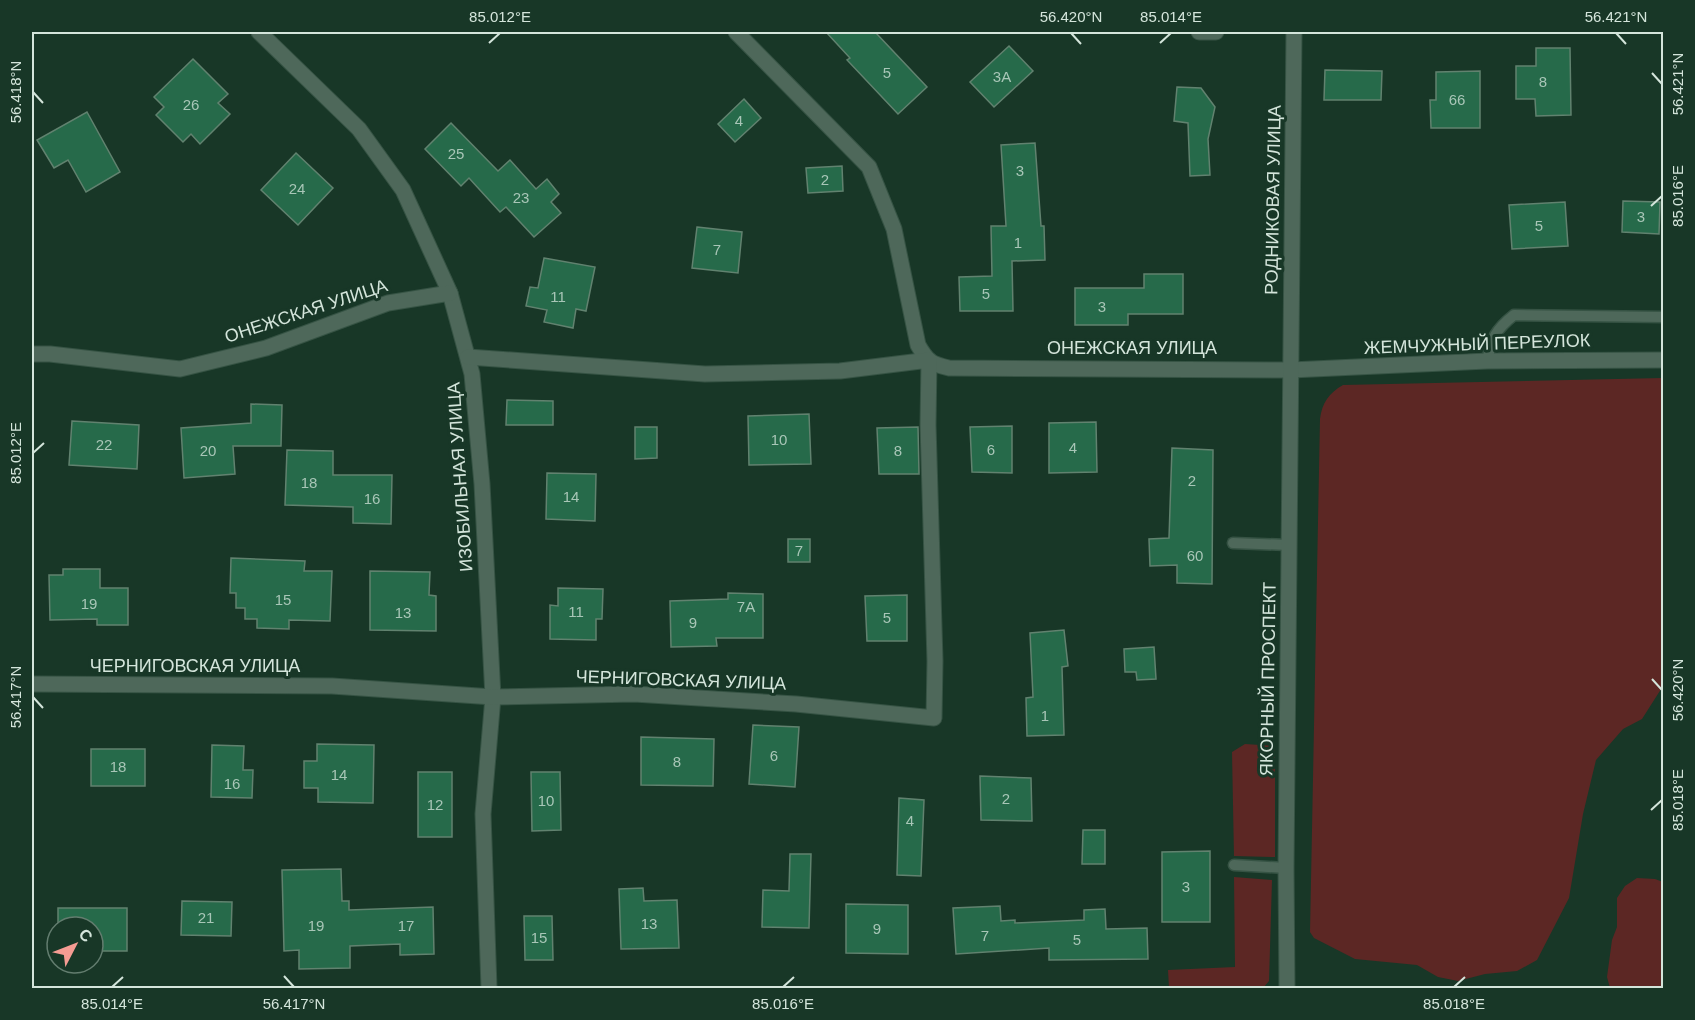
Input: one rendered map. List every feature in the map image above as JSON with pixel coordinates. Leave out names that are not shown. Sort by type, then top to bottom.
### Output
[{"type":"street","name":"ИЗОБИЛЬНАЯ УЛИЦА","points":[[259,32],[359,129],[403,190],[450,293],[468,357],[472,374],[482,484],[493,698],[483,814],[489,988]]},
{"type":"street","points":[[468,357],[705,375],[840,371],[929,360],[918,345],[894,229],[869,167],[736,32]]},
{"type":"street","points":[[1199,32],[1216,32]]},
{"type":"street","name":"РОДНИКОВАЯ УЛИЦА","points":[[1291,370],[1294,32]]},
{"type":"street","name":"ОНЕЖСКАЯ УЛИЦА","points":[[32,354],[50,354],[180,369],[266,348],[388,303],[450,293]]},
{"type":"street","name":"ОНЕЖСКАЯ УЛИЦА","points":[[929,360],[933,364],[949,368],[1291,370]]},
{"type":"street","name":"ЧЕРНИГОВСКАЯ УЛИЦА","points":[[32,684],[332,686],[493,698],[634,694],[796,704],[934,718],[935,662],[928,425],[929,360]]},
{"type":"street","name":"ЖЕМЧУЖНЫЙ ПЕРЕУЛОК","points":[[1291,370],[1487,361],[1664,360]]},
{"type":"street","name":"ЯКОРНЫЙ ПРОСПЕКТ","points":[[1287,988],[1291,370]]},
{"type":"lane","points":[[1487,361],[1492,338],[1502,324],[1514,315],[1664,317]]},
{"type":"lane","points":[[1233,543],[1289,544]]},
{"type":"lane","points":[[1234,865],[1286,868]]},
{"type":"shaded area","points":[[1663,378],[1663,686],[1642,719],[1623,729],[1596,760],[1583,814],[1569,898],[1537,960],[1517,971],[1485,974],[1458,981],[1438,977],[1417,965],[1355,959],[1314,938],[1310,932],[1320,419],[1327,399],[1343,385]]},
{"type":"shaded area","points":[[1245,744],[1275,746],[1275,857],[1234,856],[1232,752]]},
{"type":"shaded area","points":[[1234,877],[1272,880],[1269,981],[1263,988],[1169,988],[1168,970],[1235,967]]},
{"type":"shaded area","points":[[1637,878],[1663,882],[1663,988],[1610,988],[1607,977],[1612,940],[1617,927],[1617,898],[1625,886]]},
{"type":"building","points":[[826,32],[875,32],[927,87],[898,114],[847,60],[850,58]]},
{"type":"building","points":[[1009,46],[1033,71],[994,107],[970,82]]},
{"type":"building","points":[[1536,48],[1570,48],[1571,115],[1536,116],[1535,99],[1516,99],[1516,66],[1536,66]]},
{"type":"building","points":[[193,59],[228,94],[218,103],[230,114],[200,144],[191,134],[183,142],[156,115],[164,107],[154,97]]},
{"type":"building","points":[[1325,70],[1382,71],[1381,100],[1324,100]]},
{"type":"building","points":[[1480,71],[1480,128],[1431,128],[1430,100],[1436,100],[1436,72]]},
{"type":"building","points":[[1177,87],[1201,88],[1215,107],[1208,139],[1210,175],[1190,176],[1188,123],[1174,121]]},
{"type":"building","points":[[744,99],[761,118],[735,142],[718,124]]},
{"type":"building","points":[[87,112],[120,172],[86,192],[68,160],[54,168],[37,140]]},
{"type":"building","points":[[451,123],[498,171],[510,160],[536,189],[547,179],[559,194],[551,202],[561,213],[534,237],[506,207],[500,212],[469,178],[461,186],[425,149]]},
{"type":"building","points":[[1035,143],[1041,226],[1044,226],[1045,260],[1012,261],[1013,311],[960,311],[959,277],[992,276],[991,226],[1006,226],[1001,145]]},
{"type":"building","points":[[296,153],[333,188],[298,225],[261,190]]},
{"type":"building","points":[[842,166],[843,191],[808,193],[806,168]]},
{"type":"building","points":[[1623,201],[1660,202],[1659,234],[1622,232]]},
{"type":"building","points":[[1565,202],[1568,246],[1512,249],[1509,205]]},
{"type":"building","points":[[697,227],[742,232],[738,273],[692,268]]},
{"type":"building","points":[[544,258],[595,267],[586,311],[576,309],[573,328],[544,322],[547,310],[526,306],[530,287],[538,288]]},
{"type":"building","points":[[1144,274],[1183,274],[1183,314],[1128,314],[1128,325],[1075,325],[1075,288],[1144,288]]},
{"type":"building","points":[[507,400],[553,401],[553,425],[506,425]]},
{"type":"building","points":[[251,404],[282,405],[281,446],[233,446],[235,474],[184,478],[181,428],[251,423]]},
{"type":"building","points":[[809,414],[811,464],[749,465],[748,416]]},
{"type":"building","points":[[72,421],[139,425],[137,469],[69,465]]},
{"type":"building","points":[[1096,422],[1097,472],[1049,473],[1049,423]]},
{"type":"building","points":[[1012,426],[1012,473],[972,472],[970,427]]},
{"type":"building","points":[[635,427],[657,427],[657,458],[635,459]]},
{"type":"building","points":[[918,427],[919,474],[879,474],[877,428]]},
{"type":"building","points":[[1172,448],[1213,450],[1212,584],[1177,583],[1177,565],[1150,566],[1149,539],[1169,538]]},
{"type":"building","points":[[287,450],[333,451],[333,475],[392,475],[391,524],[353,523],[353,507],[285,505]]},
{"type":"building","points":[[547,473],[596,474],[595,521],[546,519]]},
{"type":"building","points":[[788,539],[810,539],[810,562],[788,562]]},
{"type":"building","points":[[231,558],[305,561],[304,571],[332,571],[330,621],[289,620],[289,629],[257,628],[257,619],[245,619],[245,608],[236,608],[236,593],[230,593]]},
{"type":"building","points":[[63,569],[100,569],[100,588],[128,588],[128,625],[97,625],[97,619],[50,620],[49,575],[63,575]]},
{"type":"building","points":[[370,571],[430,572],[429,595],[436,596],[436,631],[370,630]]},
{"type":"building","points":[[558,588],[603,589],[602,619],[596,619],[596,640],[550,639],[550,605],[558,606]]},
{"type":"building","points":[[728,593],[763,594],[763,638],[716,638],[717,646],[671,647],[670,601],[728,599]]},
{"type":"building","points":[[907,595],[907,641],[867,641],[865,596]]},
{"type":"building","points":[[1064,630],[1068,666],[1062,667],[1064,735],[1027,736],[1026,698],[1033,697],[1030,633]]},
{"type":"building","points":[[1154,647],[1156,679],[1137,680],[1136,672],[1125,672],[1124,649]]},
{"type":"building","points":[[753,725],[799,727],[795,787],[749,784]]},
{"type":"building","points":[[641,737],[714,739],[713,786],[641,785]]},
{"type":"building","points":[[317,744],[374,745],[373,803],[318,802],[318,788],[304,788],[304,761],[317,761]]},
{"type":"building","points":[[212,745],[244,746],[243,770],[253,770],[252,798],[211,797]]},
{"type":"building","points":[[91,749],[145,749],[145,786],[91,786]]},
{"type":"building","points":[[418,772],[452,772],[452,837],[418,837]]},
{"type":"building","points":[[531,772],[560,772],[561,830],[532,831]]},
{"type":"building","points":[[980,776],[1031,778],[1032,821],[981,820]]},
{"type":"building","points":[[899,798],[924,800],[921,876],[897,875]]},
{"type":"building","points":[[1083,830],[1105,830],[1105,864],[1082,864]]},
{"type":"building","points":[[1210,851],[1210,922],[1162,922],[1162,852]]},
{"type":"building","points":[[790,854],[811,854],[809,928],[762,927],[763,890],[789,891]]},
{"type":"building","points":[[341,869],[342,901],[349,901],[349,910],[433,907],[434,954],[400,955],[400,944],[350,946],[350,968],[299,969],[299,950],[284,951],[282,870]]},
{"type":"building","points":[[643,888],[644,901],[677,900],[679,948],[621,949],[619,889]]},
{"type":"building","points":[[182,901],[232,902],[231,936],[181,935]]},
{"type":"building","points":[[846,904],[908,905],[908,954],[846,953]]},
{"type":"building","points":[[1000,906],[1001,921],[1015,920],[1015,923],[1084,920],[1084,910],[1105,909],[1106,929],[1147,928],[1148,959],[1049,960],[1049,948],[956,954],[953,908]]},
{"type":"building","points":[[58,908],[127,908],[127,951],[105,951],[105,915],[58,915]]},
{"type":"building","points":[[524,916],[552,916],[553,960],[525,960]]}]
